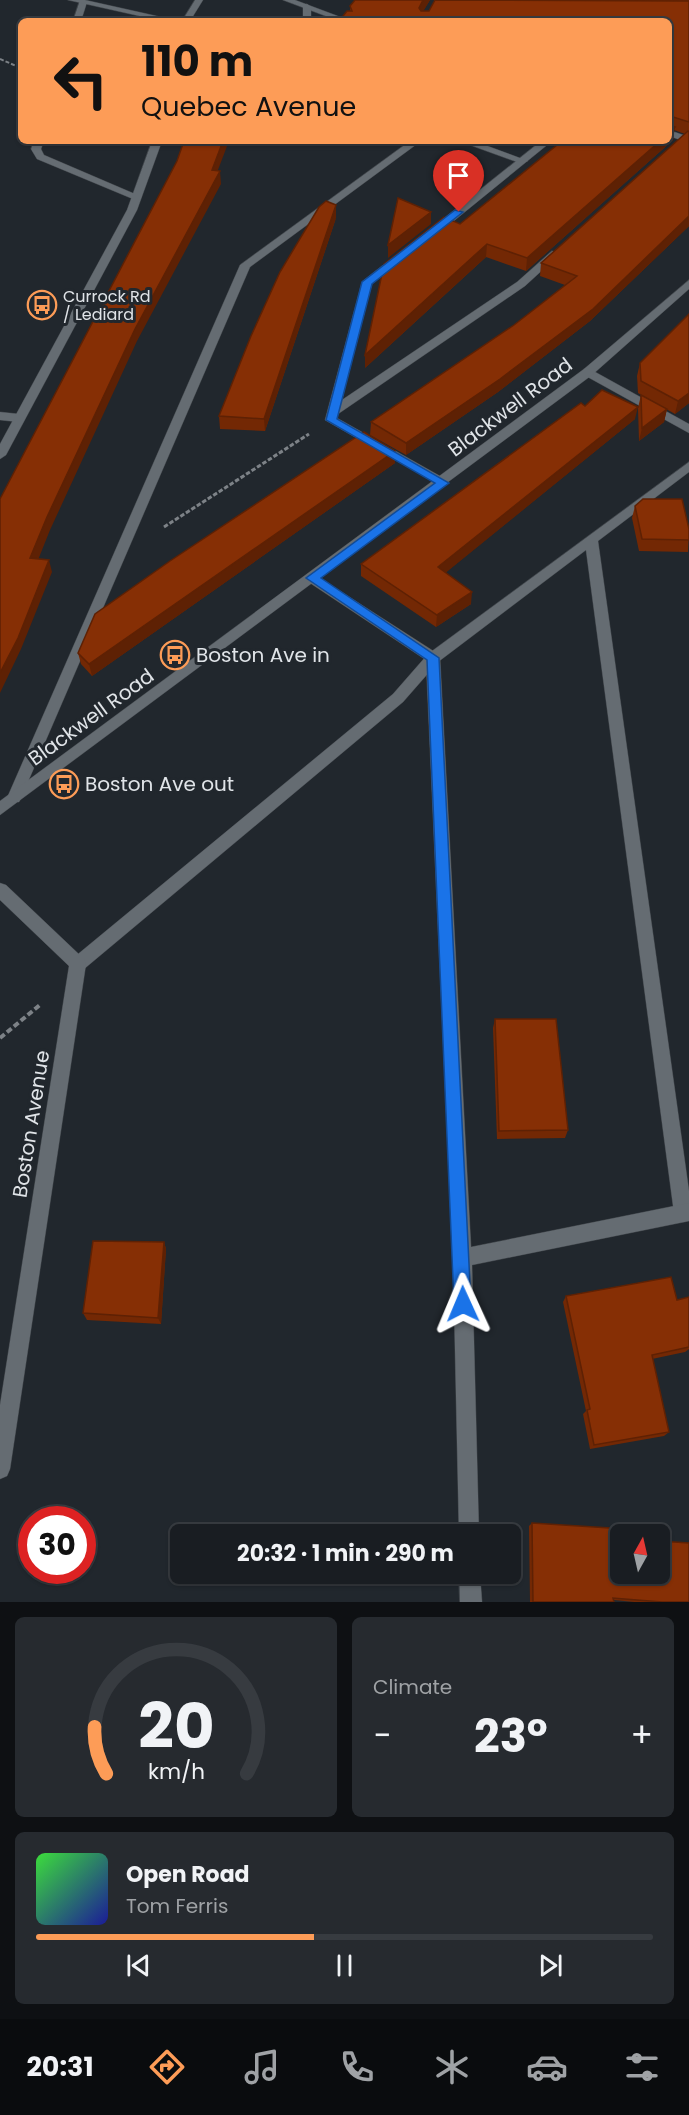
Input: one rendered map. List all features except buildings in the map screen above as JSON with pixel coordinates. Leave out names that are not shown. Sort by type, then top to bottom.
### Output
[{"type":"street","points":[[188,18],[199,0]]},
{"type":"street","points":[[287,0],[338,18]]},
{"type":"street","points":[[77,18],[77,1],[160,18]]},
{"type":"street","points":[[307,7],[307,18]]},
{"type":"street","points":[[38,144],[36,149],[40,157],[137,197]]},
{"type":"street","points":[[0,455],[137,197],[155,144]]},
{"type":"street","points":[[14,798],[245,265],[412,144]]},
{"type":"street","points":[[473,144],[523,161]]},
{"type":"street","points":[[333,416],[367,282],[543,144]]},
{"type":"street","points":[[333,416],[521,284],[564,245]]},
{"type":"street","name":"Blackwell Road","points":[[0,809],[443,483],[588,372],[689,283]]},
{"type":"street","points":[[588,372],[689,429]]},
{"type":"street","points":[[0,416],[19,418]]},
{"type":"street","points":[[333,416],[443,483]]},
{"type":"street","points":[[0,890],[78,964],[398,698],[433,658],[689,466]]},
{"type":"street","points":[[462,1258],[686,1212],[591,539]]},
{"type":"street","points":[[312,578],[433,658]]},
{"type":"street","points":[[433,658],[462,1258],[469,1524]]},
{"type":"street","name":"Boston Avenue","points":[[0,1468],[78,964]]},
{"type":"street","points":[[470,1584],[471,1602]]},
{"type":"path","points":[[0,59],[18,67]]},
{"type":"path","points":[[120,554],[333,416]]},
{"type":"place","name":"Currock Rd / Lediard","points":[[42,305]]},
{"type":"place","name":"Boston Ave in","points":[[175,655]]},
{"type":"place","name":"Boston Ave out","points":[[64,784]]},
{"type":"route","points":[[459,212],[367,282],[331,420],[443,483],[312,578],[433,658],[463,1304]]}]
